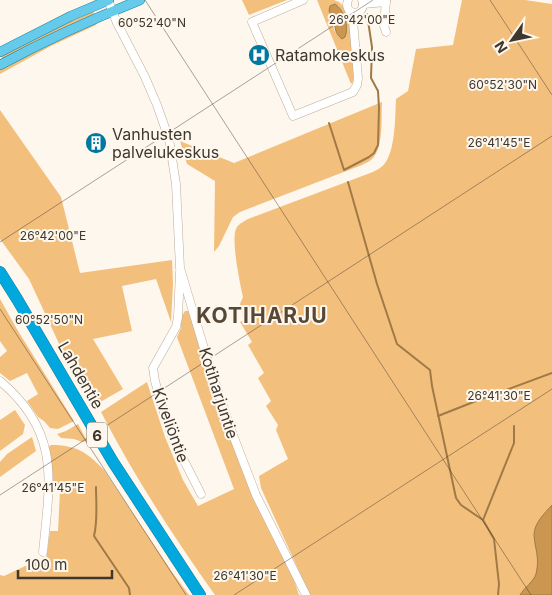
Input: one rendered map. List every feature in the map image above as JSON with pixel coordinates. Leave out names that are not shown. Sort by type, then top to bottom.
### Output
[{"type":"highway","name":"Lahdentie","points":[[0,272],[113,462],[200,595]]},
{"type":"main road","points":[[0,52],[71,16],[108,0]]},
{"type":"main road","points":[[0,65],[58,35],[140,0]]},
{"type":"street","name":"Kotiharjuntie","points":[[108,0],[157,105],[169,139],[176,184],[180,268],[209,365],[256,495],[306,595]]},
{"type":"street","points":[[303,0],[252,22],[293,116],[353,92],[355,89],[358,78],[353,21],[354,12]]},
{"type":"street","points":[[346,1],[348,9],[354,12],[360,11],[363,2],[386,1],[384,26],[386,32]]},
{"type":"street","name":"Kiveliöntie","points":[[180,268],[176,327],[153,368],[155,381],[174,441],[201,494]]},
{"type":"street","points":[[0,381],[24,405],[37,425],[48,460],[49,488],[43,552]]},
{"type":"shaded area","points":[[242,0],[287,0],[249,15]]},
{"type":"shaded area","points":[[317,0],[334,0],[339,2],[350,17],[354,74],[351,84]],"holes":[[[338,5],[343,12],[347,30],[339,37],[334,30],[332,17]]]},
{"type":"shaded area","points":[[462,0],[525,0],[552,4],[552,593],[550,595],[310,595],[261,488],[259,476],[288,459],[276,430],[278,425],[266,406],[271,401],[258,378],[264,373],[248,345],[252,342],[240,322],[244,320],[240,304],[243,297],[235,252],[236,229],[239,224],[248,219],[371,173],[385,163],[392,147],[394,136],[396,99],[408,91],[416,49],[453,45]]},
{"type":"shaded area","points":[[335,4],[344,14],[346,24],[345,37],[342,39],[336,32],[329,11],[330,6]]},
{"type":"shaded area","points":[[93,11],[94,14],[3,59],[1,56],[70,21]]},
{"type":"shaded area","points":[[98,21],[96,25],[51,46],[0,74],[0,70],[29,54]]},
{"type":"shaded area","points":[[382,102],[380,140],[376,154],[370,161],[240,212],[233,217],[219,246],[214,252],[215,181],[187,164],[180,141],[234,163]]},
{"type":"shaded area","points":[[0,110],[61,197],[80,273],[172,260],[171,322],[156,279],[122,286],[132,331],[93,339],[123,389],[95,405],[62,350],[29,279],[0,239]]},
{"type":"shaded area","points":[[0,299],[74,421],[58,429],[50,428],[38,417],[27,401],[38,394],[27,373],[10,381],[0,373],[0,357],[7,351],[0,341]]},
{"type":"shaded area","points":[[185,311],[190,313],[205,366],[233,443],[267,526],[293,577],[299,595],[215,595],[155,505],[101,412],[147,382],[165,437],[183,480],[198,506],[234,489],[177,337],[181,328],[181,317]]},
{"type":"shaded area","points":[[15,410],[25,425],[23,434],[0,451],[0,420]]},
{"type":"shaded area","points":[[78,424],[87,441],[82,442],[61,438],[57,434],[66,431]]},
{"type":"shaded area","points":[[32,437],[36,451],[0,477],[0,462],[7,454]]},
{"type":"shaded area","points":[[51,445],[74,448],[92,458],[104,470],[189,595],[0,595],[0,575],[4,576],[38,560],[46,560],[50,531],[58,531],[60,491],[53,490],[52,467],[47,448]]},
{"type":"shaded area","points":[[552,505],[552,595],[520,595],[536,574],[537,558],[534,531],[540,518]]},
{"type":"waterway","points":[[329,123],[344,170],[374,153],[378,145],[379,108],[378,91],[371,78],[372,47],[367,14]]},
{"type":"waterway","points":[[348,182],[377,284],[397,344],[430,370],[456,498],[461,505],[483,520],[494,539],[499,584],[498,595]]},
{"type":"waterway","points":[[438,416],[552,373]]},
{"type":"waterway","points":[[483,520],[514,443],[514,426]]},
{"type":"waterway","points":[[96,487],[94,536],[129,588],[130,595]]},
{"type":"place","name":"Ratamokeskus","points":[[259,55]]},
{"type":"place","name":"Vanhusten palvelukeskus","points":[[96,143]]},
{"type":"district","name":"KOTIHARJU","points":[[262,315]]}]
